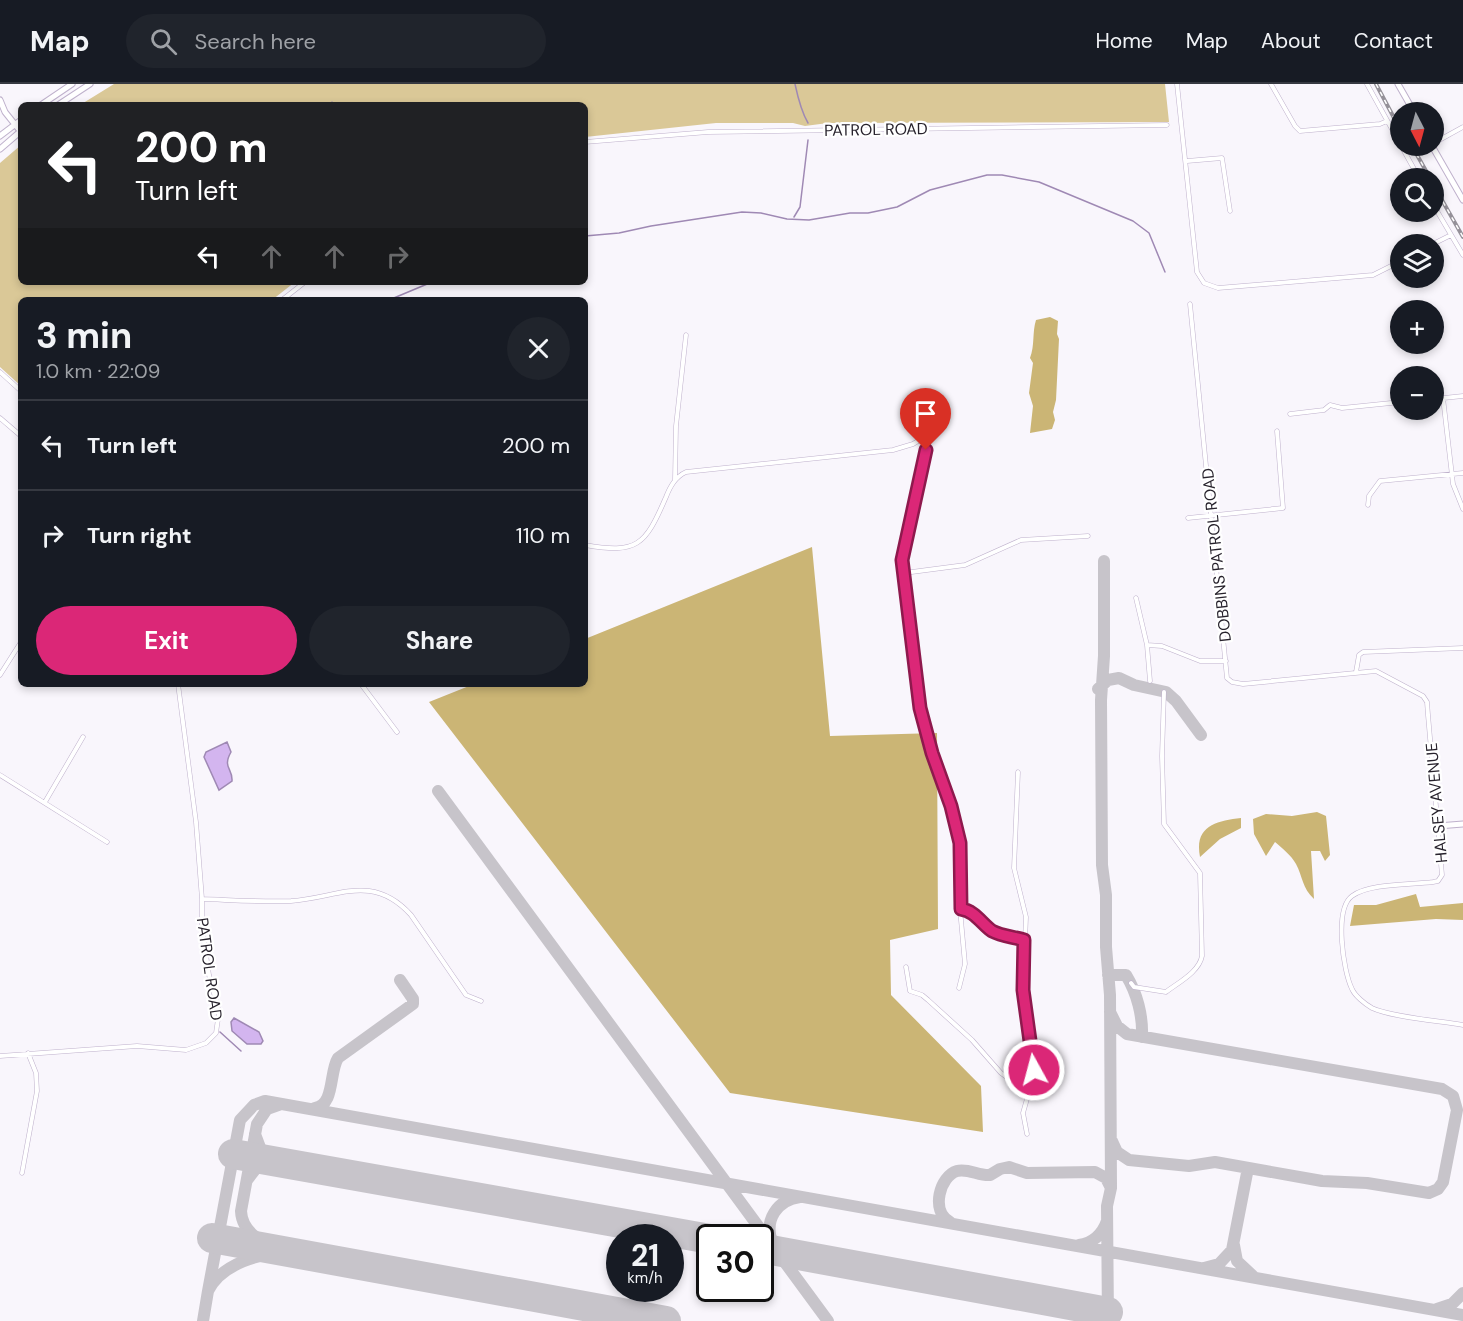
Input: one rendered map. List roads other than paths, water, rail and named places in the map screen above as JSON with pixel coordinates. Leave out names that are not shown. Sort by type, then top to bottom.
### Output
[{"type":"main road","points":[[45,102],[72,84]]},
{"type":"main road","points":[[63,102],[90,84]]},
{"type":"main road","points":[[1398,84],[1408,102]]},
{"type":"main road","points":[[0,100],[5,112],[18,128]]},
{"type":"main road","points":[[0,136],[18,122]]},
{"type":"main road","points":[[0,149],[18,134]]},
{"type":"main road","points":[[1439,156],[1463,200]]},
{"type":"main road","points":[[1438,826],[1463,824]]},
{"type":"street","points":[[1177,84],[1197,272],[1204,284],[1218,288],[1373,275],[1390,266]]},
{"type":"street","points":[[1271,84],[1300,131],[1380,124],[1387,121]]},
{"type":"street","points":[[1367,84],[1413,168]]},
{"type":"street","name":"PATROL ROAD","points":[[588,142],[683,132],[1167,125]]},
{"type":"street","points":[[1444,138],[1463,127]]},
{"type":"street","points":[[1187,161],[1222,158],[1230,211]]},
{"type":"street","points":[[1443,222],[1463,255]]},
{"type":"street","points":[[1444,238],[1451,235]]},
{"type":"street","points":[[286,297],[301,285]]},
{"type":"street","name":"DOBBINS PATROL ROAD","points":[[1190,304],[1227,678]]},
{"type":"street","points":[[675,480],[676,426],[686,336]]},
{"type":"street","points":[[0,372],[18,388]]},
{"type":"street","points":[[1444,398],[1463,396]]},
{"type":"street","points":[[1290,414],[1324,410],[1330,405],[1342,408],[1390,403]]},
{"type":"street","points":[[1444,407],[1451,473],[1455,491],[1463,509]]},
{"type":"street","points":[[0,418],[18,433]]},
{"type":"street","points":[[1188,518],[1283,508],[1277,431]]},
{"type":"street","points":[[588,545],[619,550],[634,546],[657,518],[675,480],[683,473],[898,449],[923,438]]},
{"type":"street","points":[[926,450],[902,554],[920,708],[932,753],[951,806],[960,843],[965,964],[959,988]]},
{"type":"street","points":[[1368,505],[1369,496],[1380,481],[1463,473]]},
{"type":"street","points":[[904,573],[965,565],[1021,540],[1088,536]]},
{"type":"street","points":[[1136,598],[1147,645],[1150,681]]},
{"type":"street","points":[[1147,645],[1162,646],[1200,661],[1226,661]]},
{"type":"street","points":[[0,675],[18,647]]},
{"type":"street","points":[[1356,672],[1359,655],[1363,652],[1463,648]]},
{"type":"street","name":"HALSEY AVENUE","points":[[1227,678],[1232,682],[1243,684],[1376,671],[1423,696],[1427,702],[1442,869],[1438,881],[1364,890],[1353,895],[1342,911],[1343,946],[1351,988],[1370,1007],[1463,1025]]},
{"type":"street","name":"PATROL ROAD","points":[[0,1056],[137,1046],[186,1050],[193,1049],[211,1039],[216,1033],[219,1012],[202,928],[196,822],[178,687]]},
{"type":"street","points":[[363,687],[397,732]]},
{"type":"street","points":[[1131,983],[1134,987],[1166,992],[1193,972],[1201,964],[1203,956],[1200,873],[1164,824],[1162,756],[1164,692]]},
{"type":"street","points":[[45,802],[83,737]]},
{"type":"street","points":[[1018,772],[1014,858],[1026,916],[1023,990],[1033,1058],[1032,1081],[1027,1092],[1023,1113],[1027,1134]]},
{"type":"street","points":[[0,775],[107,842]]},
{"type":"street","points":[[202,899],[289,901],[357,889],[381,892],[400,903],[411,915],[466,995],[481,1000]]},
{"type":"street","points":[[961,909],[973,913],[991,930],[999,934],[1024,940]]},
{"type":"street","points":[[906,967],[910,991],[928,1000],[972,1040],[1001,1073],[1027,1092]]},
{"type":"street","points":[[22,1173],[36,1091],[36,1073],[28,1053]]},
{"type":"waterway","points":[[795,84],[808,123]]},
{"type":"waterway","points":[[794,217],[800,207],[808,140]]},
{"type":"waterway","points":[[588,236],[619,233],[742,212],[809,220],[850,213],[868,213],[897,207],[930,190],[987,175],[1002,175],[1039,182],[1133,221],[1149,233],[1165,272]]},
{"type":"waterway","points":[[396,297],[425,285]]},
{"type":"waterway","points":[[220,1032],[241,1051]]},
{"type":"railway","points":[[1376,84],[1390,110]]},
{"type":"railway","points":[[1418,156],[1424,168]]},
{"type":"railway","points":[[1444,204],[1463,237]]}]
